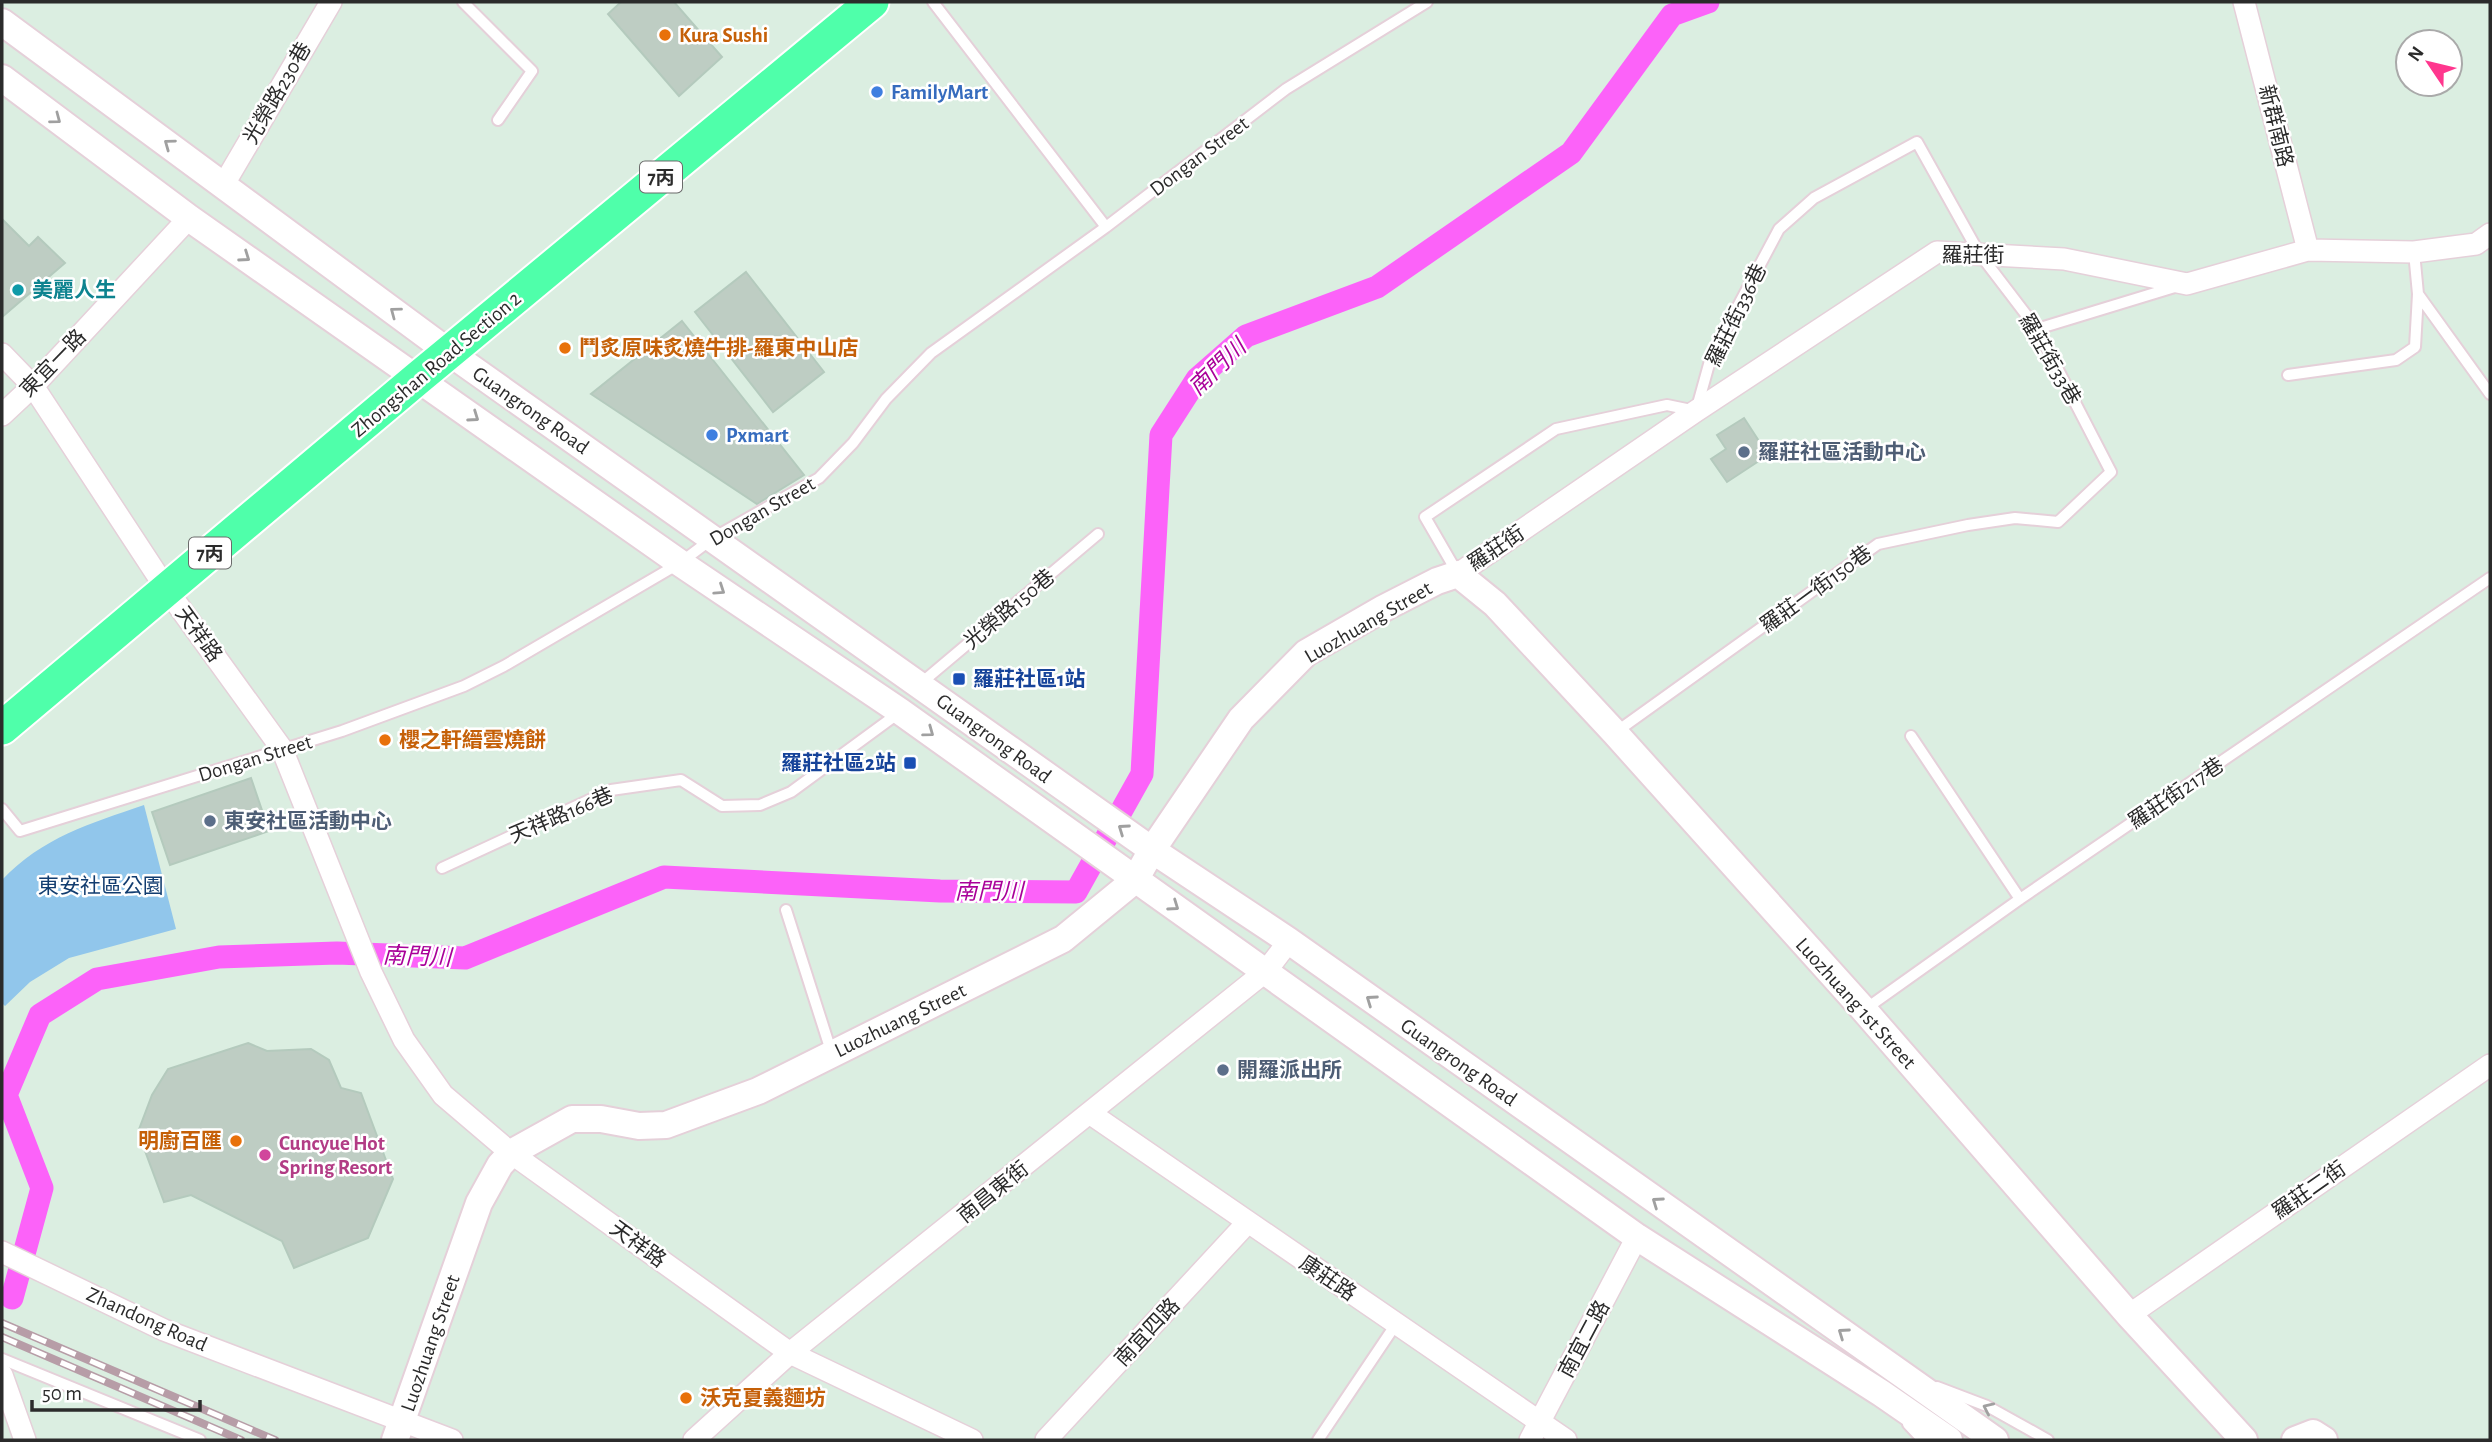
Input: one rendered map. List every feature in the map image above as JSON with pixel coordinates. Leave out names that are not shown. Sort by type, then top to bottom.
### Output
[{"type":"main road","name":"Zhongshan Road Section 2","points":[[4,720],[167,590],[872,2]]},
{"type":"street","name":"光榮路230巷","points":[[224,184],[331,2]]},
{"type":"street","name":"新群南路","points":[[2244,2],[2308,250]]},
{"type":"street","name":"Guangrong Road","points":[[2,22],[450,353],[1152,850],[1289,941],[1995,1440]]},
{"type":"street","name":"Guangrong Road","points":[[2,78],[189,218],[680,563],[901,712],[1637,1237],[1881,1393],[1949,1440]]},
{"type":"street","name":"東宜一路","points":[[2,415],[33,386],[189,218]]},
{"type":"street","name":"羅莊街","points":[[1458,574],[1696,411],[1937,252],[2064,259],[2187,284],[2308,250],[2414,252],[2476,244],[2490,234]]},
{"type":"street","name":"天祥路","points":[[2,354],[33,386],[167,590],[282,750],[371,972],[404,1040],[443,1095],[511,1153],[790,1353],[972,1440]]},
{"type":"street","name":"Luozhuang 1st Street","points":[[1458,574],[1495,604],[1615,733],[1864,1010],[2129,1315],[2244,1440]]},
{"type":"street","name":"Luozhuang Street","points":[[400,1430],[479,1203],[500,1165],[511,1153],[572,1119],[601,1119],[639,1126],[666,1125],[758,1091],[1063,939],[1135,880],[1152,850],[1241,719],[1306,653],[1437,581],[1458,574]]},
{"type":"street","name":"南昌東街","points":[[694,1440],[790,1353],[1266,971],[1289,941]]},
{"type":"street","name":"羅莊二街","points":[[2129,1315],[2490,1065]]},
{"type":"street","name":"康莊路","points":[[1091,1114],[1396,1324],[1535,1431],[1566,1440]]},
{"type":"street","name":"南宜四路","points":[[1046,1440],[1247,1223]]},
{"type":"street","name":"南宜二路","points":[[1535,1431],[1637,1237]]},
{"type":"street","name":"Zhandong Road","points":[[2,1252],[164,1330],[400,1430],[452,1440]]},
{"type":"street","points":[[2,1375],[25,1440]]},
{"type":"street","points":[[2295,1440],[2313,1433],[2324,1440]]},
{"type":"lane","points":[[463,2],[532,71],[498,120]]},
{"type":"lane","points":[[933,2],[1106,227]]},
{"type":"lane","name":"Dongan Street","points":[[2,809],[20,831],[342,731],[464,686],[504,666],[680,563],[713,538],[820,478],[853,443],[886,399],[931,354],[1106,227],[1286,89],[1427,2]]},
{"type":"lane","name":"羅莊街336巷","points":[[1696,411],[1712,358],[1779,229],[1814,198],[1917,142],[1979,253]]},
{"type":"lane","points":[[2288,375],[2396,360],[2415,347],[2418,294],[2414,252]]},
{"type":"lane","name":"羅莊街33巷","points":[[1979,253],[2037,329],[2111,472]]},
{"type":"lane","points":[[2037,329],[2187,284]]},
{"type":"lane","points":[[2418,294],[2490,394]]},
{"type":"lane","points":[[1458,574],[1425,517],[1556,429],[1667,405],[1696,411]]},
{"type":"lane","name":"羅莊一街150巷","points":[[1615,733],[1878,544],[2015,518],[2058,522],[2111,472]]},
{"type":"lane","name":"光榮路150巷","points":[[919,684],[1098,534]]},
{"type":"lane","name":"羅莊街217巷","points":[[1864,1010],[2020,899],[2490,578]]},
{"type":"lane","name":"天祥路166巷","points":[[442,868],[611,790],[681,780],[722,806],[760,805],[791,792],[901,712]]},
{"type":"lane","points":[[1911,736],[2020,899]]},
{"type":"lane","points":[[786,910],[832,1054]]},
{"type":"lane","points":[[1318,1440],[1396,1324]]},
{"type":"lane","points":[[2,1359],[200,1440]]},
{"type":"lane","points":[[1899,1373],[1987,1406],[2048,1440]]},
{"type":"lane","points":[[1881,1393],[1923,1440]]},
{"type":"green space","name":"東安社區公園","points":[[144,805],[176,929],[69,958],[30,982],[5,1006],[2,1003],[2,880],[50,842]]},
{"type":"building","name":"Kura Sushi","points":[[621,2],[674,2],[722,57],[679,96],[608,14]]},
{"type":"building","name":"美麗人生","points":[[2,219],[29,246],[38,237],[65,263],[2,317]]},
{"type":"building","points":[[746,272],[824,372],[773,412],[695,312]]},
{"type":"building","name":"Pxmart","points":[[682,321],[804,475],[757,504],[591,394]]},
{"type":"building","name":"羅莊社區活動中心","points":[[1744,418],[1768,455],[1727,482],[1711,459],[1726,449],[1717,435]]},
{"type":"building","name":"東安社區活動中心","points":[[251,778],[269,831],[170,865],[152,812]]},
{"type":"building","name":"Cuncyue Hot Spring Resort","points":[[248,1043],[267,1051],[311,1049],[329,1060],[341,1088],[361,1093],[393,1179],[368,1238],[294,1268],[282,1241],[191,1195],[164,1202],[138,1132],[152,1095],[168,1069]]},
{"type":"waterway","name":"南門川","points":[[12,1298],[42,1188],[6,1095],[40,1015],[97,979],[219,957],[337,953],[465,958],[664,877],[940,891],[1076,892],[1142,774],[1161,435],[1197,379],[1246,336],[1377,287],[1571,153],[1672,15],[1708,2]]},
{"type":"railway","points":[[2,1323],[275,1440]]},
{"type":"railway","points":[[2,1337],[241,1440]]},
{"type":"place","name":"Kura Sushi","points":[[665,35]]},
{"type":"place","name":"FamilyMart","points":[[877,92]]},
{"type":"place","name":"美麗人生","points":[[18,290]]},
{"type":"place","name":"鬥炙原味炙燒牛排-羅東中山店","points":[[565,348]]},
{"type":"place","name":"Pxmart","points":[[712,435]]},
{"type":"place","name":"羅莊社區活動中心","points":[[1744,452]]},
{"type":"place","name":"羅莊社區1站","points":[[959,679]]},
{"type":"place","name":"櫻之軒縉雲燒餅","points":[[385,740]]},
{"type":"place","name":"羅莊社區2站","points":[[910,763]]},
{"type":"place","name":"東安社區活動中心","points":[[210,821]]},
{"type":"place","name":"開羅派出所","points":[[1223,1070]]},
{"type":"place","name":"明廚百匯","points":[[236,1141]]},
{"type":"place","name":"Cuncyue Hot Spring Resort","points":[[265,1155]]},
{"type":"place","name":"沃克夏義麵坊","points":[[686,1398]]}]
